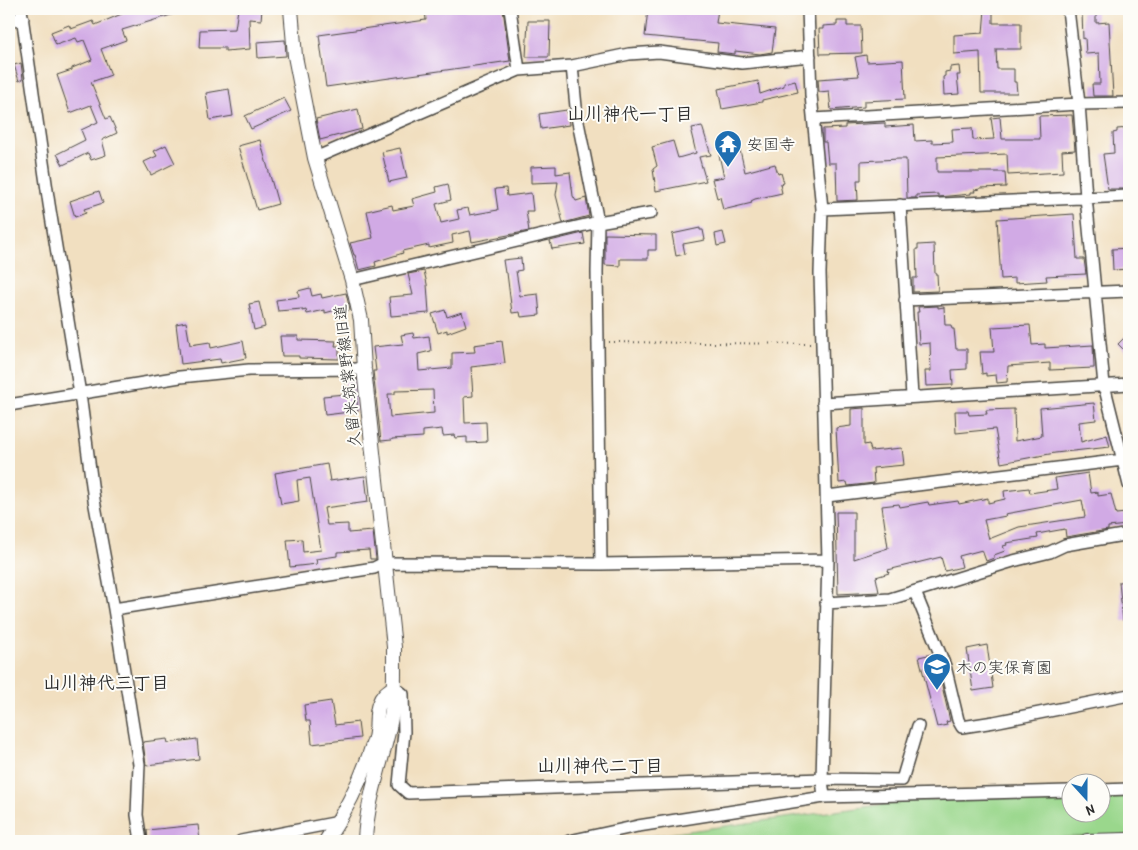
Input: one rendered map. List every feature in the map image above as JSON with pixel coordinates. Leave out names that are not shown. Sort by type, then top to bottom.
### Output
[{"type":"street","name":"久留米筑紫野線旧道","points":[[291,9],[295,56],[315,158],[352,280],[361,320],[364,369],[394,646],[394,687],[390,725],[369,808],[365,841]]},
{"type":"street","points":[[510,9],[519,70]]},
{"type":"street","points":[[808,9],[814,119],[822,209],[820,273],[828,560],[822,779],[824,797]]},
{"type":"street","points":[[1068,9],[1079,104],[1104,385],[1129,485]]},
{"type":"street","points":[[9,21],[23,11],[49,204],[80,394],[94,500],[139,764],[137,815],[141,841]]},
{"type":"street","points":[[315,158],[519,70],[572,66],[629,54],[659,52],[742,63],[810,56]]},
{"type":"street","points":[[572,66],[577,117],[598,222],[601,564]]},
{"type":"street","points":[[814,119],[1079,104],[1129,103]]},
{"type":"street","points":[[822,209],[1129,196]]},
{"type":"street","points":[[900,205],[912,396]]},
{"type":"street","points":[[352,280],[598,222],[651,213]]},
{"type":"street","points":[[905,300],[1129,291]]},
{"type":"street","points":[[9,405],[180,377],[249,370],[364,369]]},
{"type":"street","points":[[823,403],[1129,384]]},
{"type":"street","points":[[827,496],[1123,460]]},
{"type":"street","points":[[826,604],[890,599],[1050,552],[1065,545],[1129,534]]},
{"type":"street","points":[[114,609],[374,568],[384,563],[601,564],[828,560]]},
{"type":"street","points":[[915,592],[946,666],[958,720],[962,726],[994,722],[1129,695]]},
{"type":"street","points":[[329,840],[356,792],[376,736],[379,704],[384,694],[394,687],[403,694],[404,732],[399,785],[408,793],[822,779],[902,780],[918,726]]},
{"type":"street","points":[[1110,790],[1129,789]]},
{"type":"street","points":[[569,841],[638,826],[824,797],[1060,791]]},
{"type":"street","points":[[241,841],[339,822]]},
{"type":"street","points":[[1087,841],[1129,840]]},
{"type":"path","points":[[599,342],[822,344]]},
{"type":"green space","points":[[1129,793],[1129,835],[957,841],[616,841],[916,800],[1060,795],[1060,822],[1110,822],[1110,794]]},
{"type":"building","points":[[123,9],[184,9],[184,11],[122,30],[126,40],[101,49],[111,75],[91,82],[106,119],[110,117],[117,133],[102,140],[106,155],[91,160],[88,153],[63,165],[57,154],[85,140],[81,130],[98,122],[91,105],[70,113],[57,75],[92,60],[84,40],[78,42],[76,38],[56,45],[51,32],[69,25],[71,29],[93,21],[95,25],[124,13]]},
{"type":"building","points":[[238,9],[262,9],[261,20],[249,19],[250,49],[225,51],[225,48],[199,48],[200,30],[235,29]]},
{"type":"building","points":[[425,9],[503,9],[510,61],[326,87],[319,35],[426,20]]},
{"type":"building","points":[[648,9],[718,9],[716,23],[775,29],[772,52],[760,54],[735,51],[735,54],[717,52],[718,43],[645,36]]},
{"type":"building","points":[[985,9],[993,9],[993,23],[1021,23],[1021,49],[996,49],[997,69],[1014,69],[1014,82],[1016,82],[1017,93],[981,93],[980,52],[954,54],[954,35],[983,33]]},
{"type":"building","points":[[1096,11],[1096,23],[1109,22],[1113,96],[1093,96],[1092,84],[1100,84],[1099,53],[1086,54],[1085,38],[1083,39],[1082,12]]},
{"type":"building","points":[[528,21],[550,21],[549,57],[526,57]]},
{"type":"building","points":[[837,21],[847,21],[847,26],[861,26],[862,53],[820,54],[819,29],[823,29],[823,26],[837,25]]},
{"type":"building","points":[[285,40],[286,56],[258,58],[257,42]]},
{"type":"building","points":[[866,55],[867,62],[903,60],[905,99],[864,101],[864,107],[831,110],[829,91],[819,92],[818,79],[859,76],[855,57]]},
{"type":"building","points":[[21,63],[23,79],[19,81],[14,65]]},
{"type":"building","points":[[959,66],[960,75],[957,75],[959,94],[944,95],[943,77],[945,72],[950,71],[950,67]]},
{"type":"building","points":[[795,80],[798,92],[762,100],[762,102],[722,109],[718,89],[758,81],[760,94]]},
{"type":"building","points":[[229,89],[233,116],[210,120],[206,93]]},
{"type":"building","points":[[284,98],[291,111],[251,129],[245,116]]},
{"type":"building","points":[[358,109],[362,129],[320,140],[316,119]]},
{"type":"building","points":[[567,110],[569,125],[541,129],[539,114]]},
{"type":"building","points":[[1072,115],[1075,150],[1062,151],[1063,172],[1008,175],[1007,154],[937,157],[937,172],[1005,172],[1006,187],[980,188],[974,190],[975,192],[971,192],[971,194],[938,197],[938,194],[916,195],[916,198],[907,198],[906,159],[899,159],[861,161],[861,180],[857,180],[858,200],[837,201],[836,163],[828,163],[826,142],[823,142],[823,129],[845,128],[845,125],[885,123],[885,127],[914,125],[915,141],[932,140],[932,143],[953,142],[952,129],[972,128],[973,140],[994,139],[991,118],[1000,117],[1002,139],[1040,139],[1039,116]]},
{"type":"building","points":[[702,126],[711,155],[699,157],[706,181],[656,191],[653,169],[657,166],[652,147],[673,141],[678,158],[696,153],[691,132],[693,132],[692,128]]},
{"type":"building","points":[[1129,128],[1129,189],[1108,189],[1103,154],[1114,153],[1113,133],[1117,132],[1117,129]]},
{"type":"building","points":[[260,140],[278,204],[257,210],[238,146]]},
{"type":"building","points":[[166,145],[175,163],[151,175],[144,162],[157,156],[154,151]]},
{"type":"building","points":[[400,148],[407,178],[389,182],[382,152]]},
{"type":"building","points":[[740,150],[745,172],[775,164],[778,174],[781,173],[784,183],[780,184],[782,193],[755,199],[751,201],[752,203],[723,210],[720,197],[717,198],[712,179],[724,177],[719,155]]},
{"type":"building","points":[[556,166],[556,174],[570,172],[573,196],[576,201],[586,198],[589,216],[563,223],[556,195],[558,182],[531,183],[531,167]]},
{"type":"building","points":[[448,184],[451,200],[436,204],[441,223],[459,219],[457,210],[468,208],[470,215],[498,210],[495,189],[506,188],[507,196],[531,193],[533,211],[526,211],[529,231],[472,242],[470,231],[452,235],[453,243],[429,248],[429,245],[402,251],[403,253],[375,262],[376,266],[359,270],[350,243],[373,238],[367,211],[392,205],[393,210],[414,206],[412,199],[437,192],[436,187]]},
{"type":"building","points":[[99,191],[103,203],[84,209],[86,213],[75,217],[70,201]]},
{"type":"building","points":[[1074,214],[1077,259],[1084,259],[1086,274],[1046,276],[1047,281],[1015,283],[1015,278],[1001,279],[997,219]]},
{"type":"building","points":[[700,228],[700,230],[703,230],[705,240],[683,244],[685,254],[676,256],[672,234]]},
{"type":"building","points":[[723,232],[726,244],[717,246],[715,234]]},
{"type":"building","points":[[583,233],[585,244],[552,249],[550,241]]},
{"type":"building","points":[[605,234],[656,235],[656,250],[648,250],[648,259],[620,259],[620,266],[605,265]]},
{"type":"building","points":[[934,244],[935,274],[937,274],[938,291],[913,292],[913,278],[917,278],[916,249],[918,249],[918,245]]},
{"type":"building","points":[[1129,248],[1129,269],[1113,270],[1112,249]]},
{"type":"building","points":[[521,258],[522,270],[516,271],[520,296],[538,294],[540,315],[521,317],[520,312],[512,313],[507,273],[505,273],[503,260]]},
{"type":"building","points":[[424,271],[429,313],[391,316],[389,297],[413,295],[408,274]]},
{"type":"building","points":[[310,288],[312,296],[321,294],[322,298],[346,293],[350,310],[337,313],[336,310],[325,313],[325,310],[307,314],[306,310],[302,311],[302,309],[278,311],[276,300],[299,297],[298,291]]},
{"type":"building","points":[[259,302],[265,327],[254,330],[249,304]]},
{"type":"building","points":[[938,306],[938,308],[944,307],[945,325],[951,325],[952,329],[954,329],[956,349],[967,349],[967,369],[952,370],[953,385],[926,386],[925,371],[931,371],[930,343],[919,344],[917,312],[919,312],[918,307]]},
{"type":"building","points":[[445,310],[447,317],[462,312],[466,326],[447,333],[447,330],[438,333],[432,314]]},
{"type":"building","points":[[186,322],[190,345],[210,342],[211,348],[243,341],[246,358],[221,363],[220,359],[181,364],[176,324]]},
{"type":"building","points":[[1030,325],[1032,345],[1045,344],[1045,348],[1093,345],[1094,368],[1050,370],[1050,363],[1008,366],[1007,382],[997,383],[996,375],[986,376],[986,373],[982,374],[980,352],[994,352],[992,327]]},
{"type":"building","points":[[413,333],[414,338],[429,336],[431,351],[418,354],[419,371],[452,368],[452,353],[475,352],[474,345],[502,341],[505,363],[471,367],[473,396],[464,397],[465,423],[486,422],[487,442],[467,443],[467,437],[443,436],[442,429],[423,431],[423,437],[381,441],[373,371],[376,371],[373,347],[403,344],[401,335]],"holes":[[[433,390],[434,413],[390,417],[388,394],[395,394],[395,391]]]},
{"type":"building","points":[[1129,333],[1129,355],[1118,344]]},
{"type":"building","points":[[280,336],[298,336],[298,340],[336,341],[335,346],[339,346],[339,359],[282,356]]},
{"type":"building","points":[[345,377],[356,377],[358,411],[325,415],[323,396],[345,394]]},
{"type":"building","points":[[1094,403],[1096,420],[1079,422],[1081,442],[1107,435],[1110,447],[1055,453],[1001,463],[995,429],[956,433],[955,411],[968,411],[969,415],[987,414],[986,410],[1014,409],[1015,441],[1042,436],[1040,408]]},
{"type":"building","points":[[864,408],[864,445],[869,444],[871,451],[902,448],[904,465],[873,468],[874,483],[848,486],[847,482],[839,483],[836,428],[851,426],[851,409]]},
{"type":"building","points":[[327,464],[330,481],[365,476],[368,502],[324,508],[327,525],[348,524],[348,533],[373,531],[376,559],[370,559],[369,550],[337,552],[337,556],[316,559],[317,564],[290,567],[287,540],[302,539],[303,552],[321,550],[310,478],[297,480],[299,501],[281,504],[275,473]]},
{"type":"building","points":[[1088,473],[1091,493],[1098,492],[1098,496],[1111,494],[1116,514],[1126,513],[1127,525],[1108,527],[1108,530],[1066,537],[1065,529],[1037,534],[1038,538],[1006,543],[1007,545],[1003,546],[1005,551],[994,555],[994,558],[986,561],[982,550],[959,556],[962,567],[945,571],[941,557],[888,570],[889,573],[876,577],[879,592],[838,594],[836,512],[854,512],[854,559],[888,548],[882,506],[899,504],[900,507],[928,502],[929,505],[958,501],[959,504],[988,498],[988,503],[1005,499],[1004,491],[1029,488],[1030,493],[1057,489],[1055,478]],"holes":[[[1082,500],[1085,517],[1019,527],[989,539],[984,520],[1006,516],[1005,514]]]},
{"type":"building","points":[[1129,581],[1129,621],[1123,621],[1119,582]]},
{"type":"building","points":[[987,645],[993,688],[973,691],[967,649]]},
{"type":"building","points":[[932,654],[938,668],[950,721],[946,722],[947,725],[937,727],[919,657]]},
{"type":"building","points":[[331,701],[335,725],[358,722],[360,738],[312,744],[310,721],[306,721],[304,705]]},
{"type":"building","points":[[167,739],[168,743],[197,739],[199,759],[146,765],[143,742]]},
{"type":"building","points":[[198,825],[200,841],[148,841],[147,830]]},
{"type":"place","name":"安国寺","points":[[728,168]]},
{"type":"place","name":"木の実保育園","points":[[937,691]]},
{"type":"district","name":"山川神代一丁目","points":[[630,113]]},
{"type":"district","name":"山川神代三丁目","points":[[106,682]]},
{"type":"district","name":"山川神代二丁目","points":[[600,765]]}]
